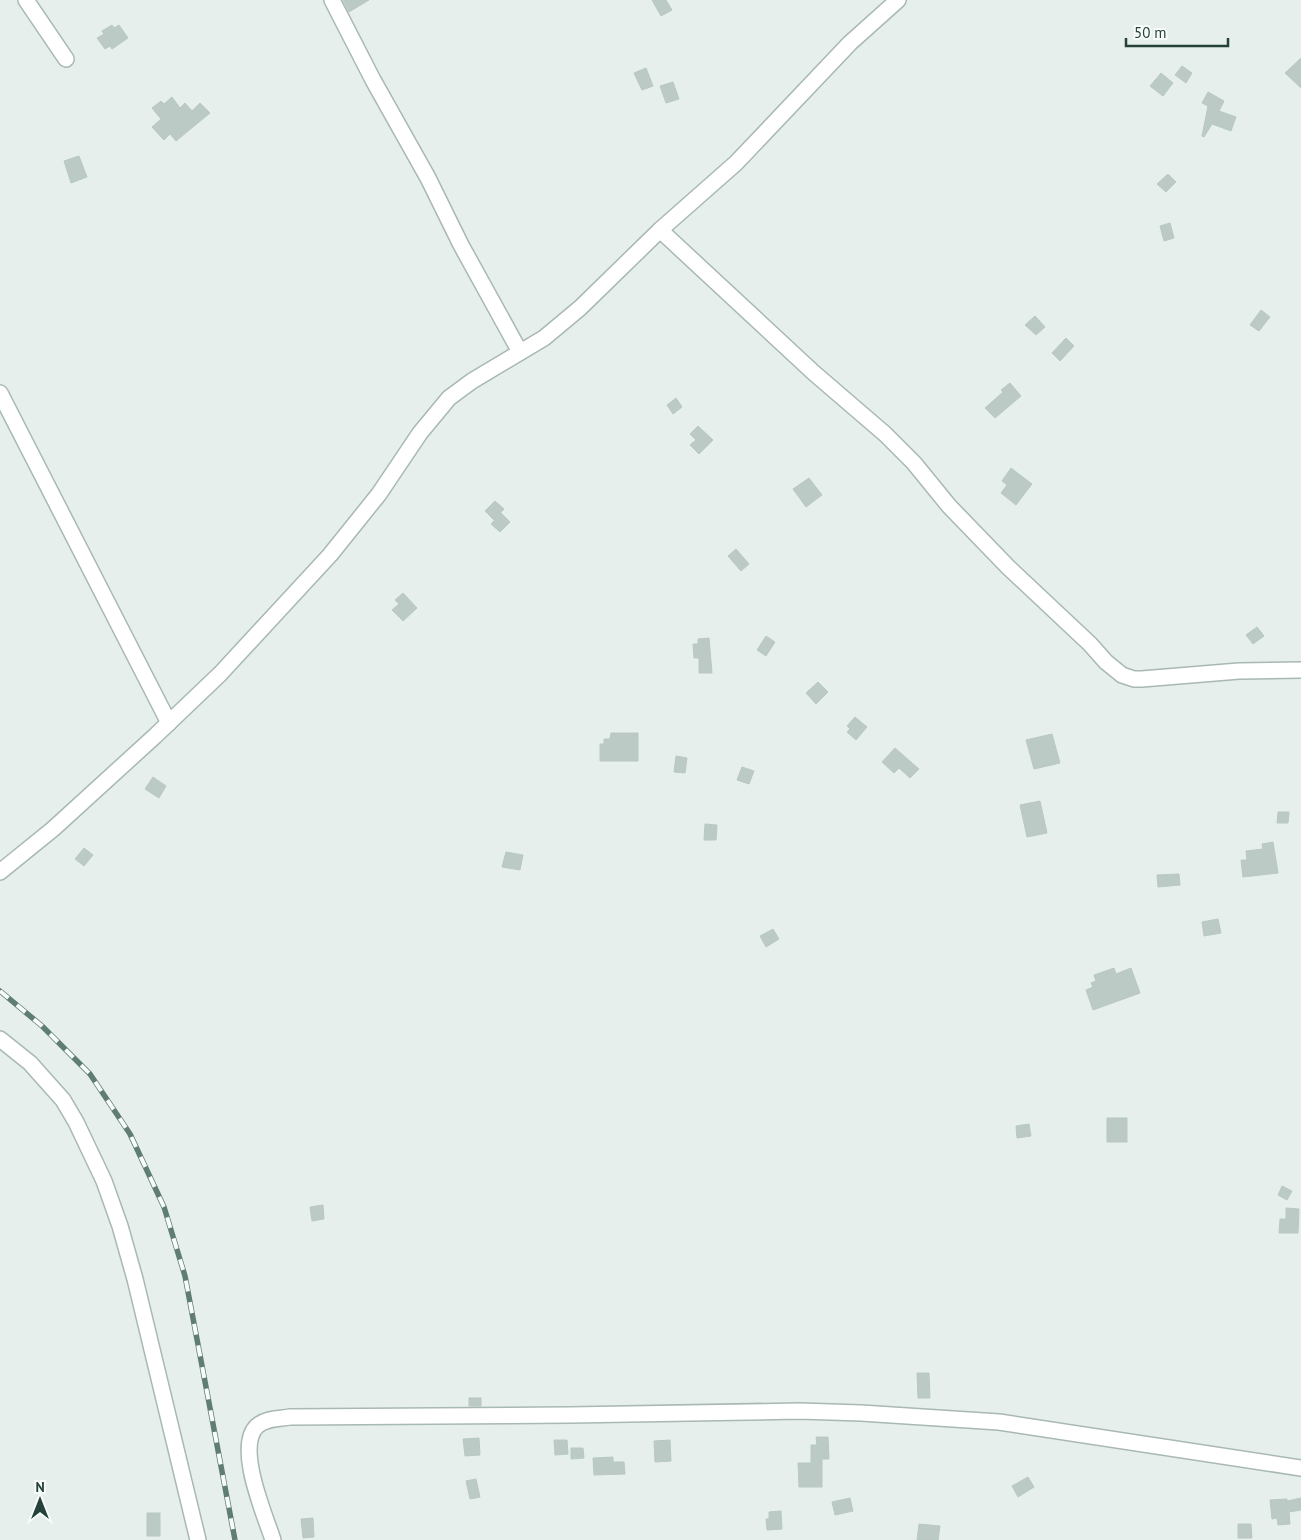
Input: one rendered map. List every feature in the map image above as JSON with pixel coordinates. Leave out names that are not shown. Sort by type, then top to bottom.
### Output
[{"type":"street","points":[[26,0],[66,59]]},
{"type":"street","points":[[332,0],[428,178],[460,245],[520,352]]},
{"type":"street","points":[[0,872],[53,829],[220,674],[330,555],[378,494],[420,433],[449,398],[472,381],[544,338],[580,308],[660,230],[736,163],[850,43],[898,0]]},
{"type":"street","points":[[660,230],[814,373],[885,434],[914,463],[949,506],[1008,567],[1116,671],[1128,677],[1142,679],[1239,671],[1301,670]]},
{"type":"street","points":[[0,393],[169,723]]},
{"type":"street","points":[[0,1039],[30,1063],[63,1100],[76,1122],[104,1181],[120,1226],[135,1279],[198,1540]]},
{"type":"street","points":[[274,1540],[253,1478],[249,1440],[252,1432],[258,1425],[270,1420],[290,1417],[570,1416],[800,1411],[861,1413],[999,1422],[1301,1468]]},
{"type":"building","points":[[343,0],[369,0],[349,12]]},
{"type":"building","points":[[652,0],[666,0],[672,10],[661,16]]},
{"type":"building","points":[[112,25],[114,28],[119,25],[128,38],[112,49],[110,46],[105,49],[97,38],[104,34],[102,31]]},
{"type":"building","points":[[1301,58],[1301,88],[1285,73]]},
{"type":"building","points":[[1182,66],[1192,73],[1186,83],[1175,75]]},
{"type":"building","points":[[646,68],[653,86],[642,90],[634,73]]},
{"type":"building","points":[[1161,73],[1173,83],[1163,96],[1150,86]]},
{"type":"building","points":[[673,82],[679,99],[666,103],[660,86]]},
{"type":"building","points":[[1208,92],[1224,101],[1219,111],[1236,117],[1231,131],[1212,124],[1204,137],[1202,136],[1208,106],[1202,103]]},
{"type":"building","points":[[172,97],[180,108],[185,103],[192,111],[200,103],[210,113],[176,141],[170,134],[164,140],[152,127],[161,119],[152,108],[161,101],[164,104]]},
{"type":"building","points":[[79,156],[87,177],[71,183],[64,161]]},
{"type":"building","points":[[1168,174],[1176,182],[1166,192],[1157,184]]},
{"type":"building","points":[[1170,223],[1174,238],[1164,241],[1160,226]]},
{"type":"building","points":[[1261,310],[1270,317],[1259,331],[1250,325]]},
{"type":"building","points":[[1035,316],[1045,327],[1036,335],[1025,325]]},
{"type":"building","points":[[1066,338],[1074,346],[1060,361],[1052,353]]},
{"type":"building","points":[[1010,383],[1021,396],[995,418],[985,408]]},
{"type":"building","points":[[676,398],[682,407],[673,414],[667,405]]},
{"type":"building","points":[[698,426],[713,440],[699,454],[690,445],[696,440],[690,434]]},
{"type":"building","points":[[1011,468],[1032,484],[1016,505],[1001,493],[1007,485],[1002,481]]},
{"type":"building","points":[[809,478],[822,495],[806,507],[793,489]]},
{"type":"building","points":[[495,501],[504,509],[494,520],[485,511]]},
{"type":"building","points":[[501,513],[510,522],[500,532],[491,524]]},
{"type":"building","points":[[736,549],[749,564],[741,571],[728,556]]},
{"type":"building","points":[[403,593],[417,608],[403,621],[392,610],[399,604],[395,600]]},
{"type":"building","points":[[1257,627],[1264,636],[1253,644],[1246,635]]},
{"type":"building","points":[[766,636],[775,642],[766,656],[757,650]]},
{"type":"building","points":[[709,638],[712,673],[699,673],[699,658],[694,658],[693,644],[698,644],[698,639]]},
{"type":"building","points":[[818,682],[828,692],[816,704],[806,693]]},
{"type":"building","points":[[855,717],[867,727],[856,740],[847,732],[850,729],[847,726]]},
{"type":"building","points":[[611,733],[638,733],[638,761],[600,761],[600,744],[604,744],[604,739],[610,739]]},
{"type":"building","points":[[1052,734],[1060,763],[1034,769],[1026,740]]},
{"type":"building","points":[[895,748],[919,769],[910,778],[899,768],[894,773],[882,762]]},
{"type":"building","points":[[676,756],[687,758],[685,773],[674,772]]},
{"type":"building","points":[[742,767],[754,771],[749,784],[737,780]]},
{"type":"building","points":[[153,777],[166,786],[159,798],[145,789]]},
{"type":"building","points":[[1040,801],[1047,833],[1027,837],[1020,805]]},
{"type":"building","points":[[1278,812],[1289,812],[1288,823],[1277,823]]},
{"type":"building","points":[[705,824],[717,825],[716,840],[704,840]]},
{"type":"building","points":[[1273,842],[1278,873],[1243,877],[1241,860],[1247,860],[1246,851],[1263,849],[1262,844]]},
{"type":"building","points":[[84,848],[93,855],[84,866],[75,859]]},
{"type":"building","points":[[506,852],[523,855],[520,870],[502,867]]},
{"type":"building","points":[[1179,874],[1180,885],[1158,887],[1157,875]]},
{"type":"building","points":[[1218,919],[1221,933],[1204,936],[1202,922]]},
{"type":"building","points":[[773,929],[779,939],[766,947],[760,936]]},
{"type":"building","points":[[1114,968],[1116,974],[1131,968],[1140,993],[1093,1010],[1086,990],[1093,987],[1091,983],[1096,981],[1094,975]]},
{"type":"building","points":[[1107,1118],[1127,1118],[1127,1142],[1107,1142]]},
{"type":"building","points":[[1029,1124],[1031,1136],[1017,1138],[1016,1126]]},
{"type":"building","points":[[1282,1186],[1292,1191],[1287,1200],[1278,1195]]},
{"type":"building","points":[[323,1205],[324,1219],[312,1221],[310,1207]]},
{"type":"building","points":[[1286,1208],[1299,1209],[1298,1233],[1279,1233],[1280,1219],[1286,1219]]},
{"type":"building","points":[[917,1373],[929,1373],[930,1398],[918,1398]]},
{"type":"building","points":[[469,1398],[481,1398],[481,1406],[469,1406]]},
{"type":"building","points":[[816,1437],[828,1437],[829,1459],[822,1459],[822,1487],[799,1487],[798,1463],[811,1463],[811,1445],[817,1445]]},
{"type":"building","points":[[479,1438],[480,1455],[465,1456],[463,1439]]},
{"type":"building","points":[[554,1440],[567,1440],[568,1454],[555,1455]]},
{"type":"building","points":[[670,1440],[671,1461],[655,1462],[654,1441]]},
{"type":"building","points":[[571,1448],[583,1448],[584,1458],[571,1459]]},
{"type":"building","points":[[613,1457],[613,1462],[624,1462],[625,1474],[594,1475],[593,1458]]},
{"type":"building","points":[[1028,1477],[1034,1487],[1018,1497],[1012,1486]]},
{"type":"building","points":[[476,1479],[480,1497],[470,1499],[466,1481]]},
{"type":"building","points":[[850,1498],[853,1511],[835,1515],[832,1502]]},
{"type":"building","points":[[1301,1498],[1301,1510],[1289,1512],[1290,1524],[1278,1525],[1277,1518],[1272,1519],[1270,1500],[1287,1499],[1287,1501]]},
{"type":"building","points":[[781,1511],[782,1529],[767,1530],[766,1519],[769,1519],[769,1512]]},
{"type":"building","points":[[147,1513],[160,1513],[160,1536],[147,1536]]},
{"type":"building","points":[[313,1518],[314,1537],[303,1538],[301,1519]]},
{"type":"building","points":[[919,1524],[940,1526],[938,1540],[917,1540]]},
{"type":"building","points":[[1238,1524],[1251,1524],[1252,1538],[1238,1538]]},
{"type":"railway","points":[[0,991],[42,1026],[90,1074],[130,1134],[164,1207],[185,1276],[235,1540]]}]
